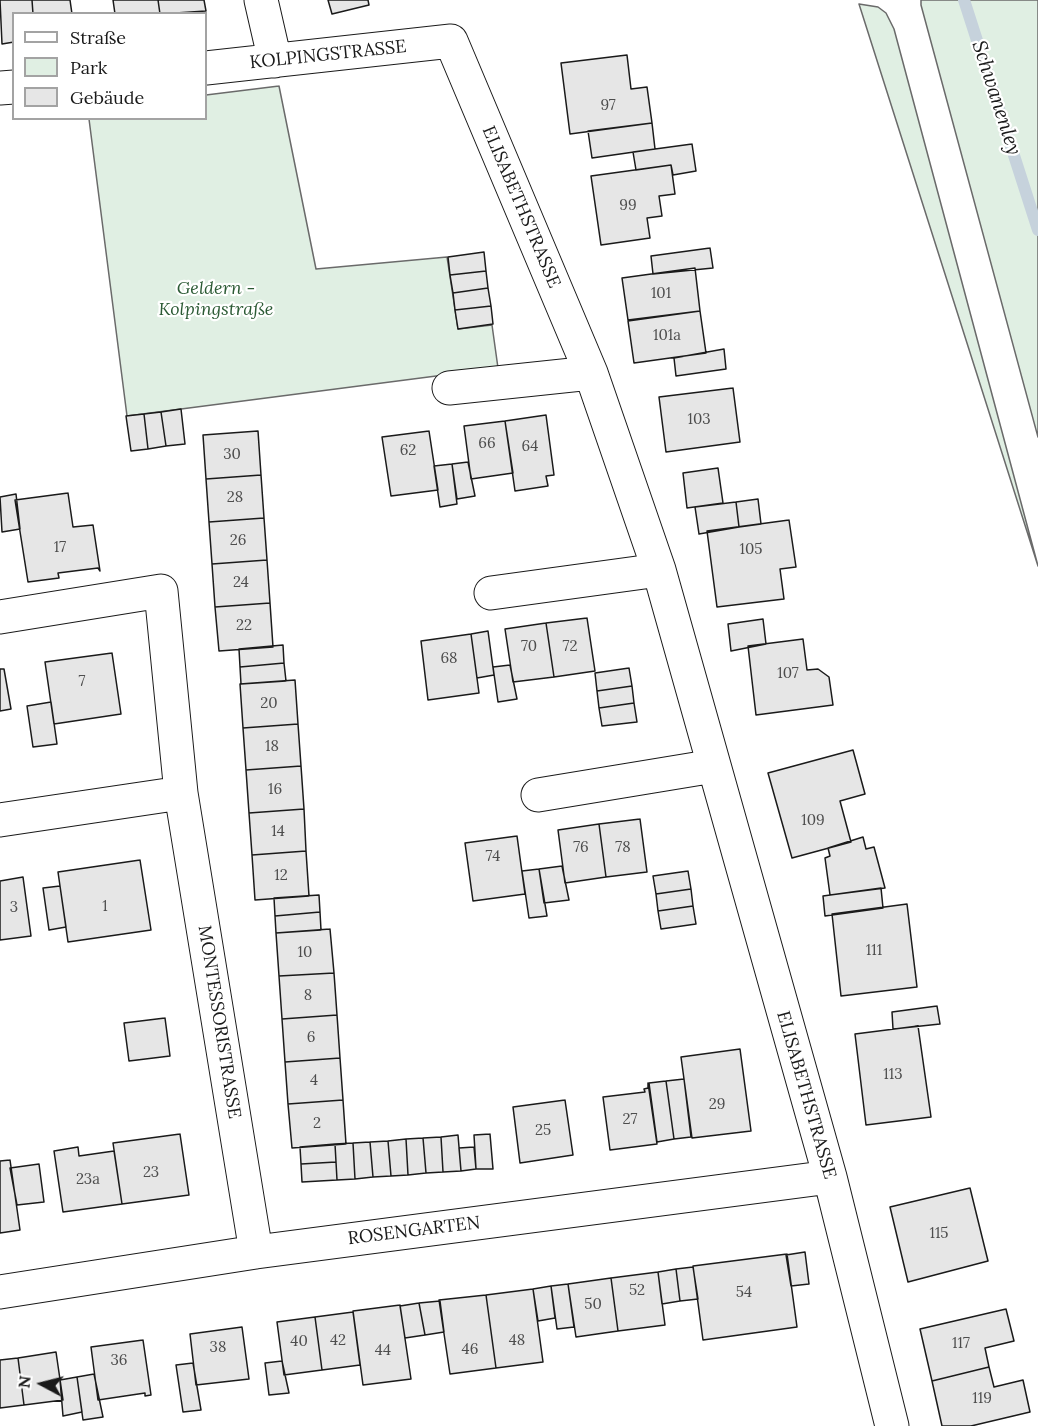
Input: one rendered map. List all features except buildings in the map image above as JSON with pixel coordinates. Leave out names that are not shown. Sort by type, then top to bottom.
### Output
[{"type":"street","points":[[261,0],[275,61]]},
{"type":"street","name":"KOLPINGSTRASSE","points":[[207,68],[451,41]]},
{"type":"street","name":"ELISABETHSTRASSE","points":[[451,41],[591,373],[659,570],[830,1178],[892,1426]]},
{"type":"street","points":[[449,388],[591,373]]},
{"type":"street","points":[[491,593],[659,570]]},
{"type":"street","name":"MONTESSORISTRASSE","points":[[0,618],[161,591],[181,793],[256,1252]]},
{"type":"street","points":[[538,795],[714,766]]},
{"type":"street","points":[[0,819],[181,793]]},
{"type":"street","name":"ROSENGARTEN","points":[[0,1292],[256,1252],[830,1178]]},
{"type":"green space","points":[[921,0],[1038,0],[1038,437],[921,5]]},
{"type":"green space","points":[[859,4],[878,7],[886,13],[894,29],[1038,566]]},
{"type":"green space","name":"Geldern - Kolpingstraße","points":[[279,86],[316,269],[447,257],[458,329],[492,325],[498,368],[127,416],[89,120],[207,120],[207,95]]},
{"type":"waterway","name":"Schwanenley","points":[[964,0],[1038,230]]}]
